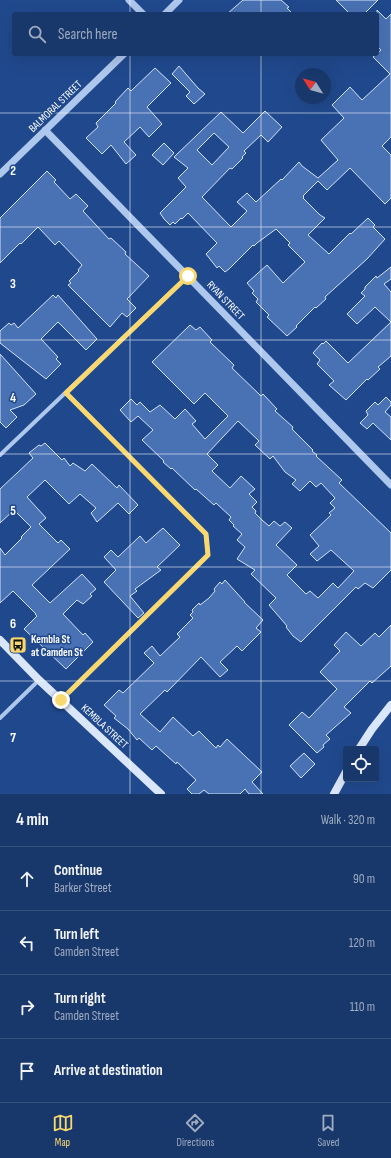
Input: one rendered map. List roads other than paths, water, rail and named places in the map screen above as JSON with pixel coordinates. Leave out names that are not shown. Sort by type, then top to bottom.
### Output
[{"type":"main road","name":"KEMBLA STREET","points":[[0,640],[39,680],[161,794]]},
{"type":"main road","points":[[361,746],[391,705]]},
{"type":"main road","points":[[334,794],[343,778]]},
{"type":"street","points":[[129,0],[142,12]]},
{"type":"street","points":[[168,12],[179,0]]},
{"type":"street","name":"BALMORAL STREET","points":[[0,174],[122,56]]},
{"type":"street","name":"RYAN STREET","points":[[45,130],[391,485]]},
{"type":"street","points":[[0,455],[188,276]]},
{"type":"street","points":[[61,700],[208,555],[206,534],[66,393]]},
{"type":"street","points":[[0,718],[39,680]]},
{"type":"place","name":"Kembla St at Camden St","points":[[18,645]]}]
